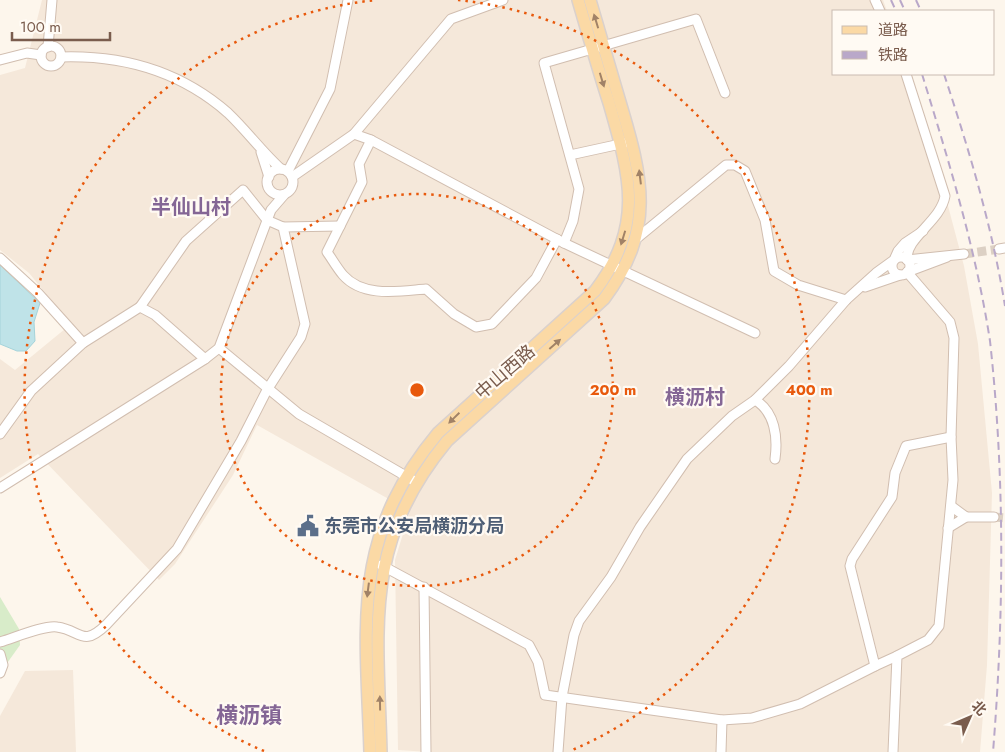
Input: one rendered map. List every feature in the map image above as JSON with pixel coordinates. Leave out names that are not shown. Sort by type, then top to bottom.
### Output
[{"type":"main road","name":"中山西路","points":[[578,0],[598,47],[641,188],[636,239],[618,268]]},
{"type":"main road","name":"中山西路","points":[[590,0],[598,47]]},
{"type":"main road","name":"中山西路","points":[[370,752],[366,627],[367,597],[372,561],[389,509],[411,479],[447,441],[592,312],[609,292],[618,268],[630,204],[626,142]]},
{"type":"main road","name":"中山西路","points":[[381,752],[379,598],[383,566],[411,479]]},
{"type":"street","points":[[52,0],[48,47],[42,55],[43,61],[49,65],[58,63],[61,57]]},
{"type":"street","points":[[287,173],[330,89],[348,0]]},
{"type":"street","points":[[269,177],[274,171],[287,173],[354,134],[451,19],[503,0]]},
{"type":"street","points":[[370,140],[359,164],[362,182],[327,252],[343,275],[351,282],[380,292],[426,289],[454,314],[476,327],[492,324],[536,278],[573,221],[580,189],[544,63],[696,19],[725,93]]},
{"type":"street","points":[[48,47],[57,48],[61,57]]},
{"type":"street","points":[[0,60],[27,53],[42,55]]},
{"type":"street","points":[[0,488],[205,359],[219,348],[271,210],[284,194],[292,188],[287,173],[261,152],[229,115],[209,98],[164,72],[113,58],[61,57]]},
{"type":"street","points":[[906,75],[944,192],[941,210],[908,251],[907,260]]},
{"type":"street","points":[[354,134],[370,140],[561,241],[755,333]]},
{"type":"street","points":[[570,155],[626,142]]},
{"type":"street","points":[[261,152],[269,177],[271,210]]},
{"type":"street","points":[[636,239],[726,165],[735,165],[745,171],[765,220],[774,271],[798,285],[846,300]]},
{"type":"street","points":[[0,434],[31,391],[83,343],[140,307],[186,241],[243,190],[267,220],[282,227],[340,226]]},
{"type":"street","points":[[271,190],[277,194],[284,194]]},
{"type":"street","points":[[0,642],[57,626],[86,638],[95,635],[177,549],[241,441],[267,390],[301,337],[305,324],[282,227]]},
{"type":"street","points":[[372,561],[424,587],[529,645],[538,662],[545,695],[722,720],[752,718],[785,709],[928,640],[939,626],[951,506],[953,480],[951,437],[954,330],[939,309],[904,274],[893,271],[894,260],[900,248],[923,231]]},
{"type":"street","points":[[907,260],[964,254]]},
{"type":"street","points":[[558,752],[562,697],[574,636],[585,611],[611,577],[640,527],[687,459],[732,416],[755,400],[789,366],[846,300],[876,273],[894,260],[902,257],[910,264],[904,274]]},
{"type":"street","points":[[858,291],[873,283],[904,274],[947,257]]},
{"type":"street","points":[[0,258],[38,293],[83,343]]},
{"type":"street","points":[[140,307],[155,315],[205,359]]},
{"type":"street","points":[[219,348],[267,390],[299,414],[411,479]]},
{"type":"street","points":[[755,400],[768,412],[772,419],[776,443],[774,459]]},
{"type":"street","points":[[876,666],[850,566],[852,559],[892,497],[896,473],[906,446],[951,437]]},
{"type":"street","points":[[951,506],[966,517]]},
{"type":"street","points":[[948,528],[966,517],[994,517]]},
{"type":"street","points":[[424,587],[426,752]]},
{"type":"street","points":[[0,654],[3,665],[0,672]]},
{"type":"street","points":[[893,752],[897,656]]},
{"type":"street","points":[[721,752],[722,720]]},
{"type":"shaded area","points":[[42,0],[883,0],[887,10],[832,10],[832,75],[910,75],[935,157],[964,266],[978,344],[992,493],[987,665],[980,752],[429,752],[398,750],[395,560],[410,511],[257,425],[233,475],[175,564],[159,580],[38,454],[0,478],[0,359],[15,370],[71,324],[29,273],[0,250],[0,75],[25,68]]},
{"type":"shaded area","points":[[73,670],[76,752],[0,752],[0,716],[25,671]]},
{"type":"green space","points":[[0,597],[19,629],[20,645],[0,673]]},
{"type":"water","points":[[0,265],[40,303],[34,322],[35,341],[26,351],[17,351],[0,344]]},
{"type":"tunnel","points":[[964,254],[999,249]]},
{"type":"tunnel","points":[[994,517],[1005,518]]},
{"type":"railway","points":[[891,0],[896,10]]},
{"type":"railway","points":[[900,0],[905,10]]},
{"type":"railway","points":[[916,0],[921,10]]},
{"type":"railway","points":[[922,75],[952,173],[977,273],[990,341],[998,443],[1001,546],[999,650],[993,752]]},
{"type":"railway","points":[[944,75],[979,188],[994,247],[1005,306]]},
{"type":"place","name":"东莞市公安局横沥分局","points":[[308,526]]},
{"type":"district","name":"半仙山村","points":[[191,207]]},
{"type":"district","name":"横沥村","points":[[695,397]]},
{"type":"district","name":"横沥镇","points":[[249,715]]}]
